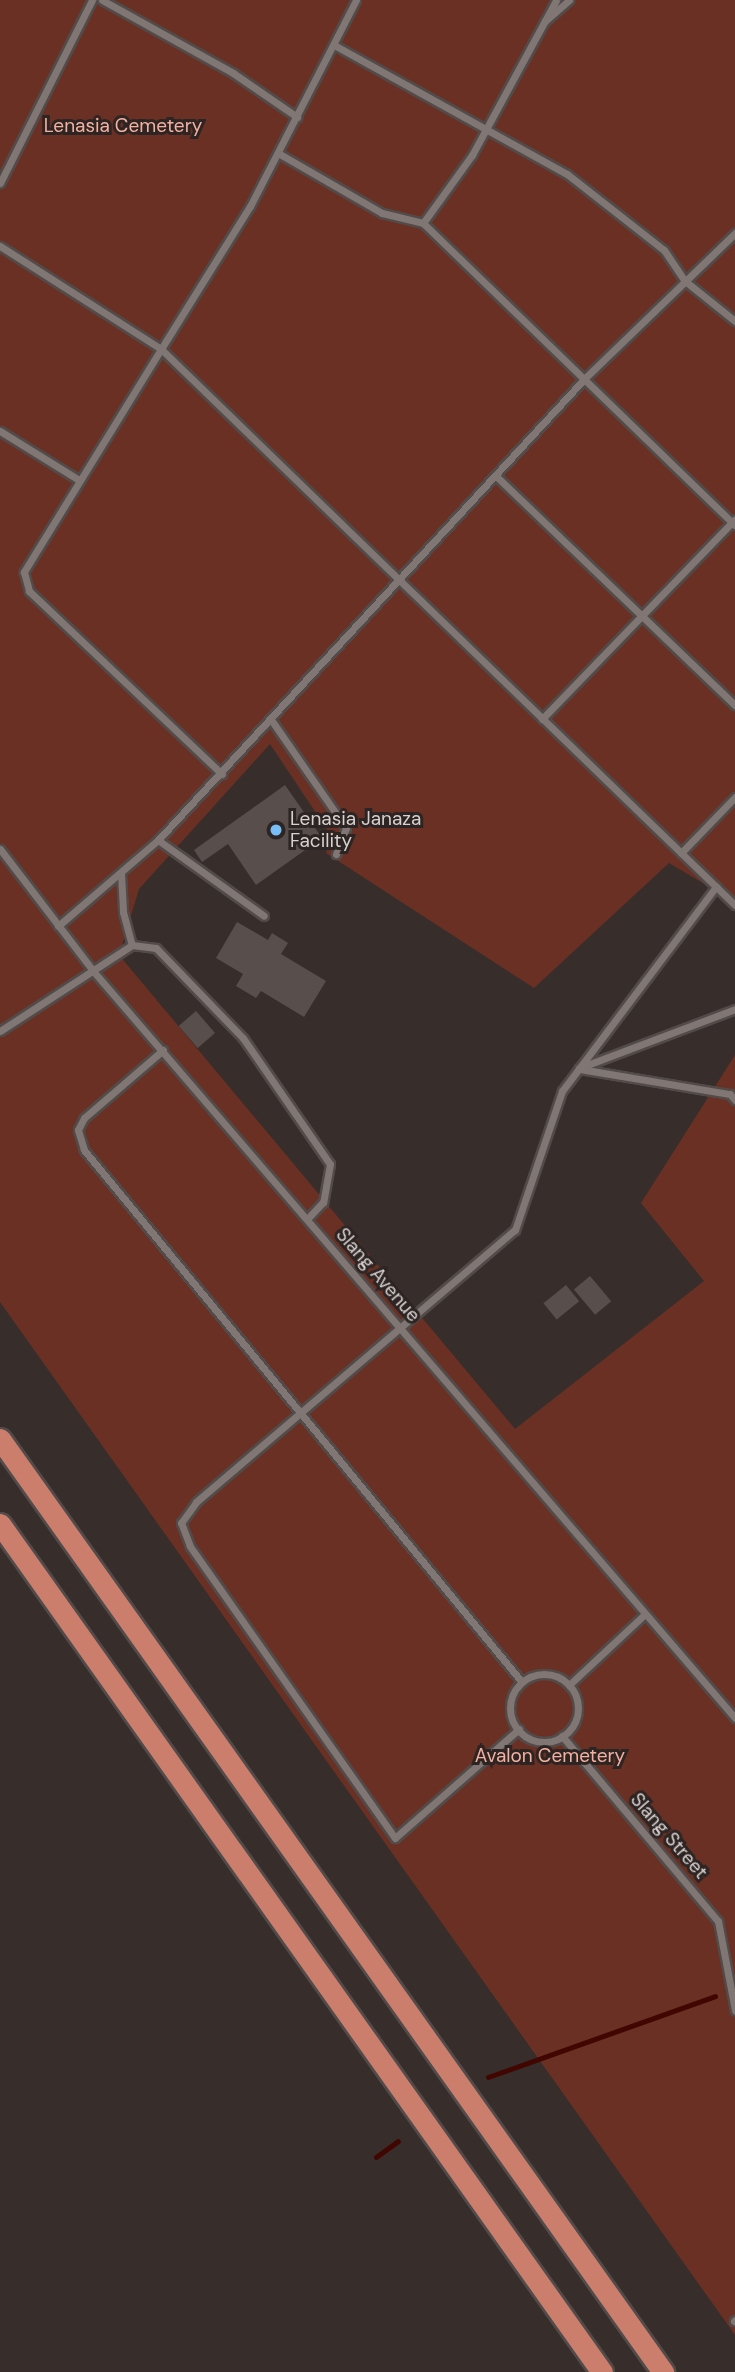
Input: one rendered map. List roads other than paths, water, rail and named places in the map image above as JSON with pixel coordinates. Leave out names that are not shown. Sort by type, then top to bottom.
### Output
[{"type":"highway","points":[[0,1439],[663,2372]]},
{"type":"highway","points":[[0,1526],[602,2372]]},
{"type":"lane","points":[[0,183],[92,0]]},
{"type":"lane","points":[[102,0],[233,73],[297,117]]},
{"type":"lane","points":[[222,774],[29,591],[24,572],[278,153],[356,0]]},
{"type":"lane","points":[[423,223],[487,130],[556,0]]},
{"type":"lane","points":[[544,21],[559,14],[569,0]]},
{"type":"lane","points":[[334,45],[567,174],[664,250],[685,281],[735,321]]},
{"type":"lane","points":[[278,153],[383,213],[423,223],[734,522],[542,719]]},
{"type":"lane","points":[[58,926],[158,840],[272,721],[585,378],[735,233]]},
{"type":"lane","points":[[0,246],[161,349],[735,905]]},
{"type":"lane","points":[[0,431],[79,480]]},
{"type":"lane","points":[[496,476],[735,705]]},
{"type":"lane","points":[[272,721],[346,828],[336,854]]},
{"type":"lane","points":[[681,853],[735,797]]},
{"type":"lane","points":[[158,840],[264,916]]},
{"type":"lane","name":"Slang Avenue","points":[[0,849],[94,972],[404,1329],[735,1718]]},
{"type":"lane","points":[[121,873],[132,945]]},
{"type":"lane","points":[[519,1729],[395,1838],[190,1546],[181,1523],[185,1512],[299,1412],[404,1329],[515,1230],[562,1091],[716,887]]},
{"type":"lane","points":[[0,1031],[132,945],[156,948],[243,1038],[330,1164],[330,1183],[323,1202],[308,1218]]},
{"type":"lane","points":[[578,1069],[735,1009]]},
{"type":"lane","points":[[163,1050],[84,1118],[79,1139],[299,1412],[522,1682]]},
{"type":"lane","points":[[578,1069],[730,1094],[735,1100]]},
{"type":"lane","points":[[569,1685],[645,1614]]},
{"type":"lane","points":[[542,1674],[569,1685],[578,1708],[562,1737],[541,1741],[519,1729],[511,1701],[522,1682],[542,1674]]},
{"type":"lane","name":"Slang Street","points":[[562,1737],[718,1921],[735,2010]]},
{"type":"waterway","points":[[488,2077],[715,1996]]},
{"type":"waterway","points":[[376,2157],[398,2141]]},
{"type":"place","name":"Lenasia Janaza Facility","points":[[276,830]]},
{"type":"park label","name":"Lenasia Cemetery","points":[[123,126]]},
{"type":"park label","name":"Avalon Cemetery","points":[[550,1756]]}]
